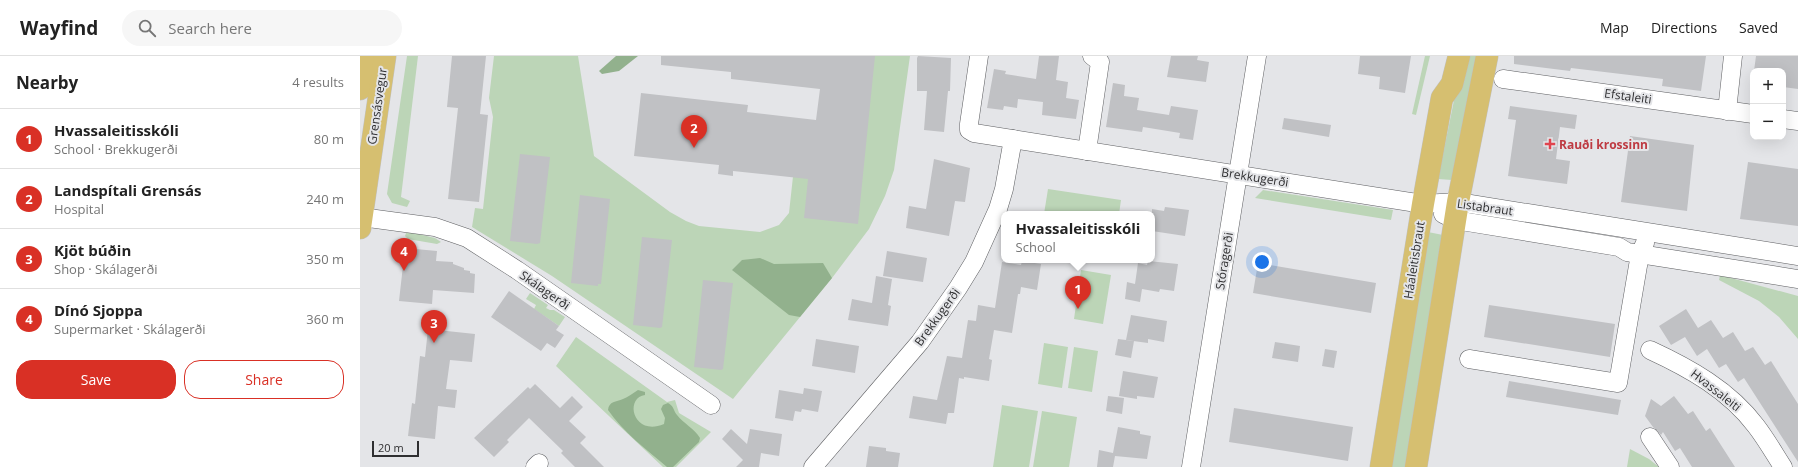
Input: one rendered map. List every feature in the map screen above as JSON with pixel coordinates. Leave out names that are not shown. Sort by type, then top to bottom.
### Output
[{"type":"main road","name":"Grensásvegur","points":[[360,89],[365,56]]},
{"type":"main road","name":"Grensásvegur","points":[[361,222],[385,56]]},
{"type":"main road","name":"Háaleitisbraut","points":[[1381,467],[1423,204],[1442,98],[1452,84],[1459,56]]},
{"type":"main road","points":[[1416,467],[1457,211],[1487,56]]},
{"type":"street","name":"Brekkugerði","points":[[979,56],[969,130],[974,133],[1423,204]]},
{"type":"street","points":[[1087,151],[1100,62],[1092,56]]},
{"type":"street","name":"Stóragerði","points":[[1191,467],[1257,56]]},
{"type":"street","points":[[1727,110],[1733,56]]},
{"type":"street","name":"Efstaleiti","points":[[1503,79],[1750,114]]},
{"type":"street","points":[[1786,119],[1798,121]]},
{"type":"street","name":"Brekkugerði","points":[[813,467],[920,342],[958,288],[974,262],[998,209],[1004,189],[1013,140]]},
{"type":"street","name":"Listabraut","points":[[1423,204],[1619,247],[1627,252],[1798,279]]},
{"type":"street","name":"Listabraut","points":[[1457,211],[1651,233],[1798,256]]},
{"type":"street","name":"Skálagerði","points":[[361,222],[435,227],[467,238],[517,270],[711,405]]},
{"type":"street","points":[[1469,359],[1618,383],[1640,254],[1651,233]]},
{"type":"street","name":"Hvassaleiti","points":[[1650,350],[1701,376],[1726,395],[1756,426],[1783,467]]},
{"type":"street","points":[[1650,437],[1670,467]]},
{"type":"green space","points":[[407,56],[418,56],[401,197],[410,201],[407,207],[392,203],[387,194]]},
{"type":"green space","points":[[494,56],[578,56],[594,156],[670,212],[686,221],[699,226],[760,232],[779,225],[789,213],[797,140],[832,134],[840,56],[910,56],[894,170],[885,196],[869,229],[832,278],[733,399],[552,276],[472,227],[475,208],[483,209],[493,117],[489,98]]},
{"type":"green space","points":[[616,56],[638,56],[619,71],[602,74],[599,71]]},
{"type":"green space","points":[[1425,56],[1430,56],[1416,115],[1412,114]]},
{"type":"green space","points":[[1463,56],[1481,56],[1452,180],[1438,179]]},
{"type":"green space","points":[[1048,189],[1121,200],[1119,211],[1044,211]]},
{"type":"green space","points":[[1263,190],[1393,210],[1391,220],[1255,198]]},
{"type":"green space","points":[[410,232],[435,238],[441,242],[437,244],[408,239],[405,236],[406,233]]},
{"type":"green space","points":[[1428,232],[1443,235],[1408,467],[1390,467]]},
{"type":"green space","points":[[760,258],[774,264],[823,263],[832,278],[800,317],[789,315],[732,270],[742,260]]},
{"type":"green space","points":[[1081,270],[1111,275],[1103,324],[1074,319]]},
{"type":"green space","points":[[1720,275],[1798,296],[1798,339],[1779,317],[1759,301],[1719,280]]},
{"type":"green space","points":[[530,293],[548,305],[546,308],[554,310],[565,317],[559,326],[534,309],[536,305],[526,299]]},
{"type":"green space","points":[[576,337],[667,402],[675,400],[679,413],[711,432],[676,467],[663,467],[556,366]]},
{"type":"green space","points":[[1044,343],[1068,347],[1062,388],[1038,384]]},
{"type":"green space","points":[[1074,347],[1098,351],[1092,392],[1068,388]]},
{"type":"green space","points":[[638,390],[645,392],[645,395],[639,398],[635,403],[635,416],[639,421],[645,425],[653,427],[664,424],[665,418],[661,409],[663,405],[668,403],[680,418],[695,431],[700,438],[699,442],[673,467],[667,467],[643,447],[621,426],[608,410],[611,403],[625,398]]},
{"type":"green space","points":[[1002,405],[1038,411],[1029,467],[993,467]]},
{"type":"green space","points":[[1042,411],[1077,417],[1069,467],[1033,467]]},
{"type":"green space","points":[[1630,449],[1649,459],[1659,467],[1627,467]]},
{"type":"building","points":[[452,56],[486,56],[480,114],[488,115],[479,202],[448,199],[458,108],[447,107]]},
{"type":"building","points":[[661,56],[875,56],[858,224],[804,218],[808,179],[733,171],[733,176],[718,174],[719,165],[634,156],[641,93],[748,105],[747,112],[816,120],[820,89],[731,79],[731,72],[661,65]]},
{"type":"building","points":[[918,56],[951,58],[950,91],[948,91],[944,132],[924,130],[927,91],[917,91]]},
{"type":"building","points":[[1039,56],[1059,56],[1056,80],[1068,82],[1066,98],[1079,100],[1076,119],[1042,115],[1043,102],[1018,99],[1017,108],[1004,106],[1003,110],[987,108],[994,69],[1006,71],[1005,74],[1036,79]]},
{"type":"building","points":[[1171,56],[1198,56],[1197,60],[1209,62],[1206,82],[1167,77]]},
{"type":"building","points":[[1360,56],[1411,56],[1405,93],[1379,89],[1380,77],[1358,74]]},
{"type":"building","points":[[1514,56],[1706,56],[1701,91],[1662,86],[1663,79],[1571,68],[1570,71],[1514,64]]},
{"type":"building","points":[[1756,56],[1798,56],[1798,89],[1786,87],[1786,68],[1754,68]]},
{"type":"building","points":[[1113,83],[1125,85],[1124,96],[1139,98],[1137,110],[1169,115],[1171,106],[1198,110],[1193,140],[1179,138],[1180,133],[1143,127],[1142,132],[1106,127]]},
{"type":"building","name":"Rauði krossinn","points":[[1510,106],[1577,115],[1575,129],[1560,127],[1556,159],[1570,161],[1567,184],[1508,176],[1516,120],[1508,119]]},
{"type":"building","points":[[1284,118],[1331,125],[1329,137],[1282,129]]},
{"type":"building","points":[[1630,136],[1694,145],[1687,211],[1621,202]]},
{"type":"building","points":[[520,154],[550,157],[540,243],[537,244],[510,241]]},
{"type":"building","points":[[934,159],[970,168],[965,202],[955,201],[949,236],[906,228],[909,206],[926,209]]},
{"type":"building","points":[[1748,162],[1798,169],[1798,226],[1740,219]]},
{"type":"building","points":[[580,195],[610,199],[601,284],[598,284],[598,286],[571,283]]},
{"type":"building","points":[[1165,207],[1189,210],[1185,236],[1155,231],[1155,211],[1152,211],[1152,209],[1164,211]]},
{"type":"building","points":[[642,237],[672,240],[662,327],[660,328],[633,325]]},
{"type":"building","points":[[405,248],[437,251],[436,261],[453,262],[453,264],[464,268],[464,270],[475,274],[474,293],[433,290],[432,304],[399,301]]},
{"type":"building","points":[[887,251],[927,258],[923,282],[883,276]]},
{"type":"building","points":[[1155,262],[1178,264],[1174,291],[1160,289],[1159,292],[1142,289],[1140,302],[1125,299],[1127,282],[1135,284],[1138,263],[1147,265],[1148,263],[1155,263]]},
{"type":"building","points":[[1002,263],[1021,265],[1022,263],[1041,264],[1037,290],[1021,287],[1020,294],[1018,294],[1012,333],[994,330],[989,359],[992,360],[989,381],[964,377],[964,379],[959,378],[954,413],[948,413],[946,424],[909,418],[913,396],[937,400],[947,356],[962,358],[968,320],[976,321],[978,305],[995,308]]},
{"type":"building","points":[[1258,263],[1376,283],[1371,313],[1253,293]]},
{"type":"building","points":[[876,276],[892,279],[888,305],[891,306],[888,326],[848,320],[852,299],[872,303]]},
{"type":"building","points":[[703,280],[733,283],[723,369],[721,370],[694,367]]},
{"type":"building","points":[[509,291],[559,326],[556,330],[564,335],[555,348],[547,343],[541,351],[491,317]]},
{"type":"building","points":[[1489,305],[1615,324],[1610,357],[1484,337]]},
{"type":"building","points":[[1686,309],[1698,328],[1711,320],[1723,338],[1733,332],[1745,351],[1753,347],[1765,365],[1771,361],[1798,404],[1798,462],[1744,378],[1738,382],[1726,364],[1719,368],[1707,349],[1697,356],[1685,337],[1671,345],[1659,326]]},
{"type":"building","points":[[1131,315],[1167,321],[1164,342],[1148,339],[1148,343],[1126,340]]},
{"type":"building","points":[[428,329],[475,334],[472,362],[450,360],[446,389],[457,390],[455,408],[438,406],[435,439],[408,436],[412,403],[415,404],[420,356],[425,357]]},
{"type":"building","points":[[816,339],[859,346],[855,373],[812,366]]},
{"type":"building","points":[[1118,339],[1134,341],[1131,358],[1115,355]]},
{"type":"building","points":[[1275,342],[1300,346],[1298,362],[1272,358]]},
{"type":"building","points":[[1325,349],[1337,351],[1334,368],[1322,366]]},
{"type":"building","points":[[1123,371],[1158,377],[1154,398],[1137,396],[1137,399],[1119,396]]},
{"type":"building","points":[[1509,381],[1621,400],[1618,415],[1506,397]]},
{"type":"building","points":[[535,384],[560,408],[572,396],[583,407],[569,421],[586,437],[580,443],[604,467],[575,467],[561,453],[563,451],[529,418],[507,440],[509,442],[494,457],[474,438],[528,387],[530,389]]},
{"type":"building","points":[[804,388],[822,391],[818,412],[802,409],[801,412],[795,411],[793,421],[775,418],[779,390],[803,394]]},
{"type":"building","points":[[1108,396],[1124,398],[1122,414],[1106,411]]},
{"type":"building","points":[[1674,396],[1688,414],[1693,411],[1706,431],[1710,428],[1735,467],[1692,467],[1680,448],[1675,451],[1663,432],[1661,435],[1653,427],[1645,416],[1651,399],[1661,406]]},
{"type":"building","points":[[1234,408],[1353,427],[1348,461],[1229,442]]},
{"type":"building","points":[[1118,427],[1140,431],[1140,434],[1151,436],[1147,459],[1115,456],[1113,467],[1097,467],[1099,450],[1113,453]]},
{"type":"building","points":[[731,429],[747,444],[750,429],[782,434],[779,456],[761,453],[759,467],[736,467],[743,460],[722,439]]},
{"type":"building","points":[[869,446],[886,448],[886,451],[900,453],[898,467],[866,467]]},
{"type":"place","name":"Rauði krossinn","points":[[1550,144]]},
{"type":"place","name":"Landspítali Grensás","points":[[694,148]]},
{"type":"place","name":"Dínó Sjoppa","points":[[404,271]]},
{"type":"place","name":"Hvassaleitisskóli","points":[[1078,309]]},
{"type":"place","name":"Kjöt búðin","points":[[434,343]]}]
